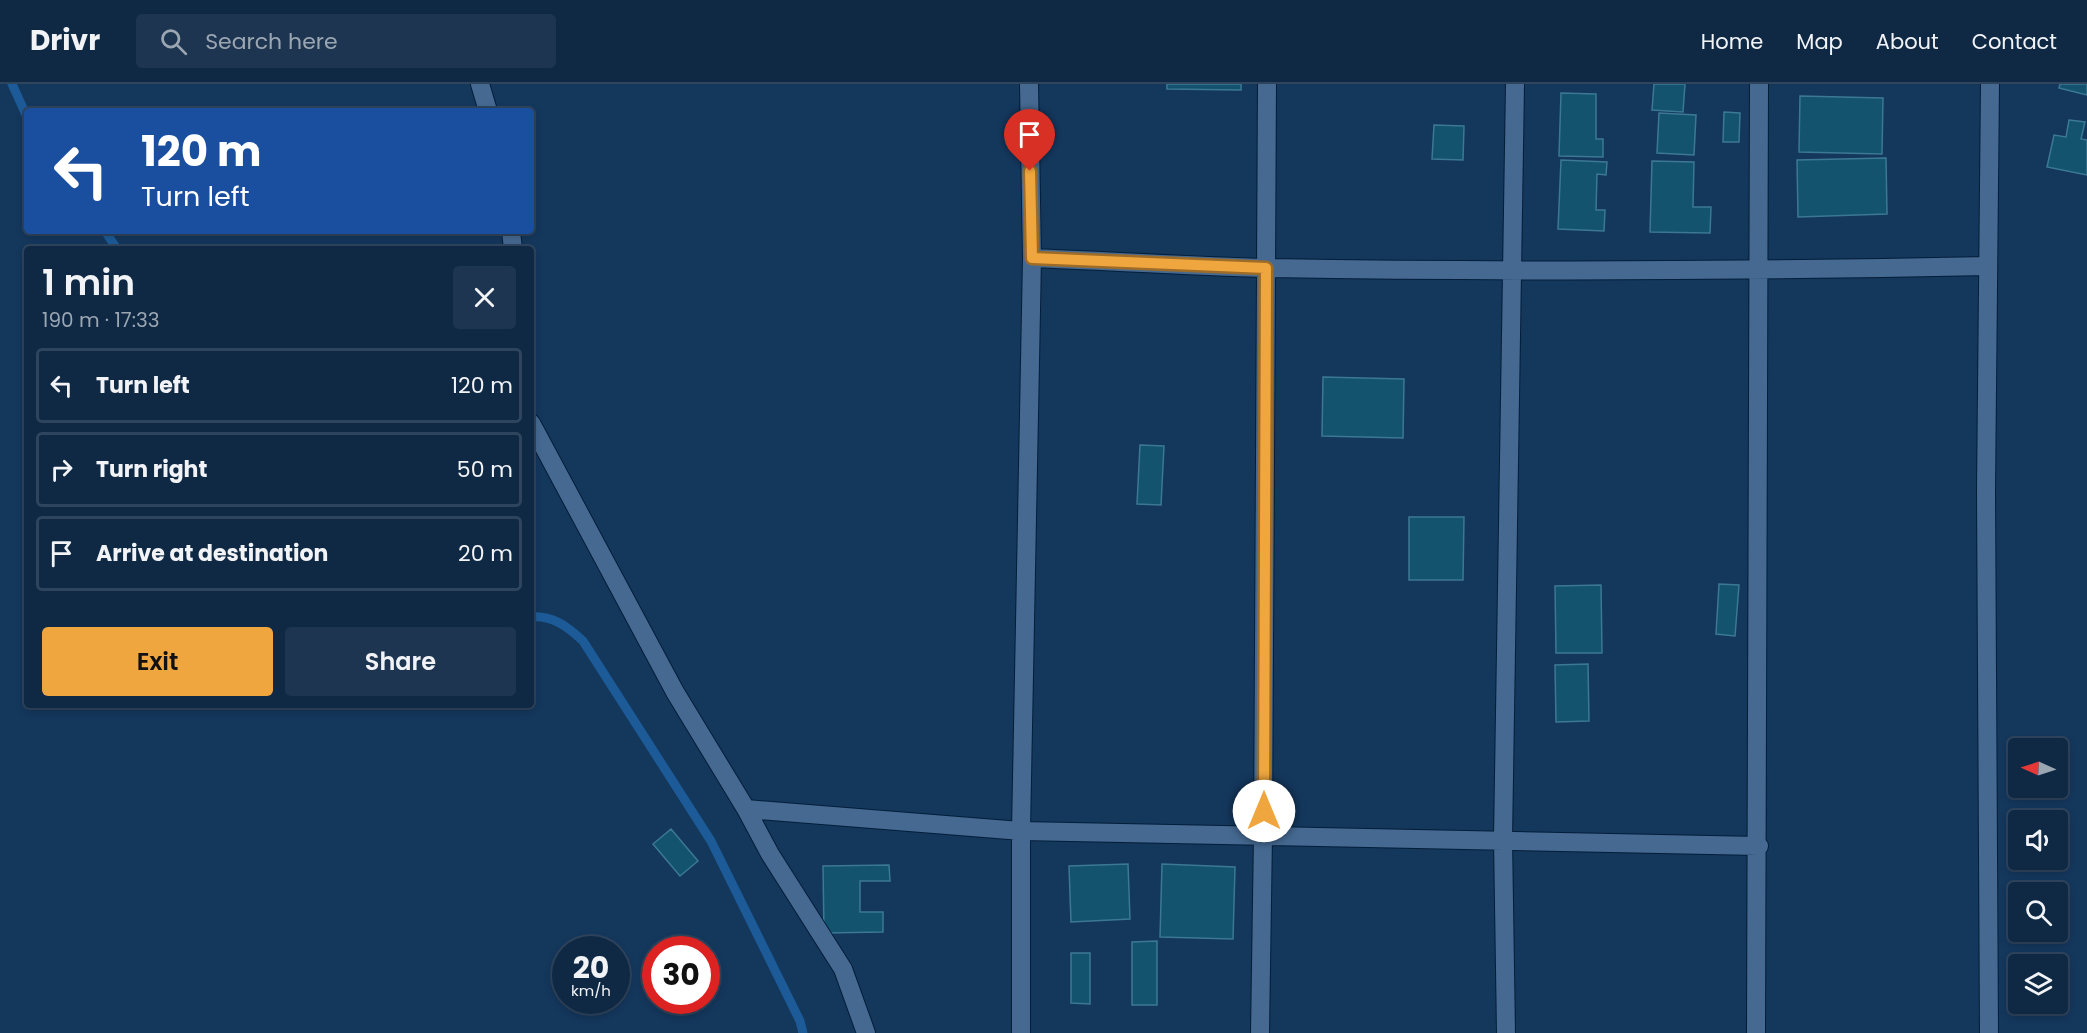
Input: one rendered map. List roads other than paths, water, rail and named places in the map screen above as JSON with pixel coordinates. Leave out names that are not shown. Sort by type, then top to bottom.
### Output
[{"type":"street","points":[[480,84],[487,108]]},
{"type":"street","points":[[1021,1033],[1021,831],[1032,258],[1029,84]]},
{"type":"street","points":[[1260,1033],[1267,84]]},
{"type":"street","points":[[1506,1033],[1503,839],[1515,84]]},
{"type":"street","points":[[1756,1033],[1759,846],[1757,271],[1759,84]]},
{"type":"street","points":[[1989,1033],[1986,492],[1990,84]]},
{"type":"street","points":[[1032,258],[1266,268],[1757,271],[1988,266]]},
{"type":"street","points":[[534,429],[675,692],[746,809],[770,854],[843,969],[866,1033]]},
{"type":"street","points":[[746,809],[1021,831],[1759,846]]},
{"type":"waterway","points":[[12,84],[24,110]]},
{"type":"waterway","points":[[107,234],[115,246]]},
{"type":"waterway","points":[[534,617],[560,623],[583,641],[711,841],[800,1021],[803,1033]]}]
